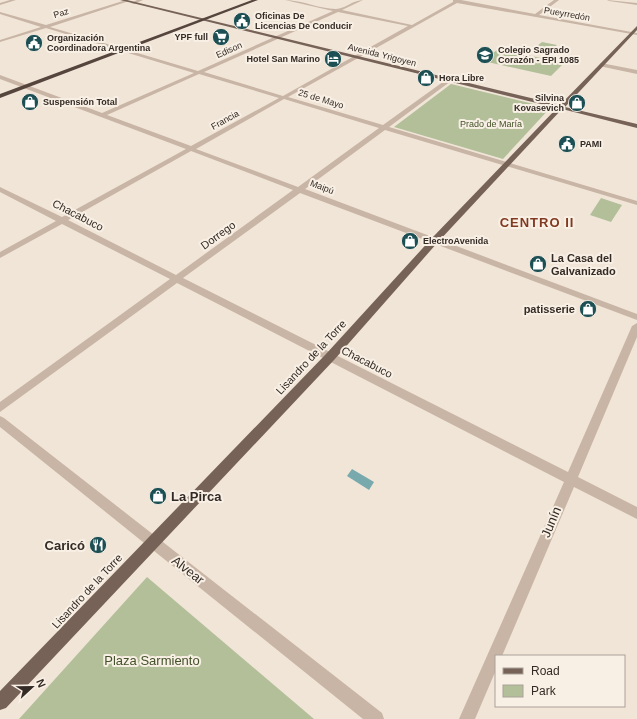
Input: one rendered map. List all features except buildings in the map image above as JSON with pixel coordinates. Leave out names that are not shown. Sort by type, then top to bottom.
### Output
[{"type":"highway","points":[[0,96],[256,0]]},
{"type":"main road","name":"Avenida Yrigoyen","points":[[124,0],[637,126]]},
{"type":"main road","name":"Lisandro de la Torre","points":[[0,702],[152,541],[330,357],[435,240],[601,65],[634,34],[637,27]]},
{"type":"street","points":[[0,4],[14,0]]},
{"type":"street","name":"Paz","points":[[0,40],[124,0]]},
{"type":"street","points":[[133,2],[141,0]]},
{"type":"street","points":[[287,0],[412,26]]},
{"type":"street","name":"Edison","points":[[103,115],[362,0]]},
{"type":"street","name":"Pueyrredón","points":[[448,0],[634,34]]},
{"type":"street","points":[[535,16],[557,0]]},
{"type":"street","points":[[609,0],[637,4]]},
{"type":"street","name":"Francia","points":[[0,255],[458,1]]},
{"type":"street","name":"25 de Mayo","points":[[0,13],[637,203]]},
{"type":"street","points":[[601,65],[637,72]]},
{"type":"street","name":"Maipú","points":[[0,77],[637,317]]},
{"type":"street","name":"Dorrego","points":[[0,408],[382,127],[449,80]]},
{"type":"street","name":"Chacabuco","points":[[0,189],[637,513]]},
{"type":"street","name":"Junín","points":[[467,719],[637,326]]},
{"type":"street","name":"Alvear","points":[[0,421],[376,719]]},
{"type":"green space","points":[[542,42],[557,45],[546,54],[531,51]]},
{"type":"green space","points":[[498,49],[564,63],[551,76],[483,61]]},
{"type":"green space","name":"Prado de María","points":[[451,84],[550,108],[503,159],[394,127]]},
{"type":"green space","points":[[601,198],[622,205],[611,222],[590,215]]},
{"type":"green space","name":"Plaza Sarmiento","points":[[147,577],[314,719],[19,719]]},
{"type":"water","points":[[352,469],[374,482],[369,490],[347,476]]},
{"type":"place","name":"Oficinas De Licencias De Conducir","points":[[242,21]]},
{"type":"place","name":"YPF full","points":[[221,37]]},
{"type":"place","name":"Organización Coordinadora Argentina","points":[[34,43]]},
{"type":"place","name":"Colegio Sagrado Corazón - EPI 1085","points":[[485,55]]},
{"type":"place","name":"Hotel San Marino","points":[[333,59]]},
{"type":"place","name":"Hora Libre","points":[[426,78]]},
{"type":"place","name":"Suspensión Total","points":[[30,102]]},
{"type":"place","name":"Silvina Kovasevich","points":[[577,103]]},
{"type":"place","name":"PAMI","points":[[567,144]]},
{"type":"place","name":"ElectroAvenida","points":[[410,241]]},
{"type":"place","name":"La Casa del Galvanizado","points":[[538,264]]},
{"type":"place","name":"patisserie","points":[[588,309]]},
{"type":"place","name":"La Pirca","points":[[158,496]]},
{"type":"place","name":"Caricó","points":[[98,545]]},
{"type":"district","name":"CENTRO II","points":[[537,222]]}]
